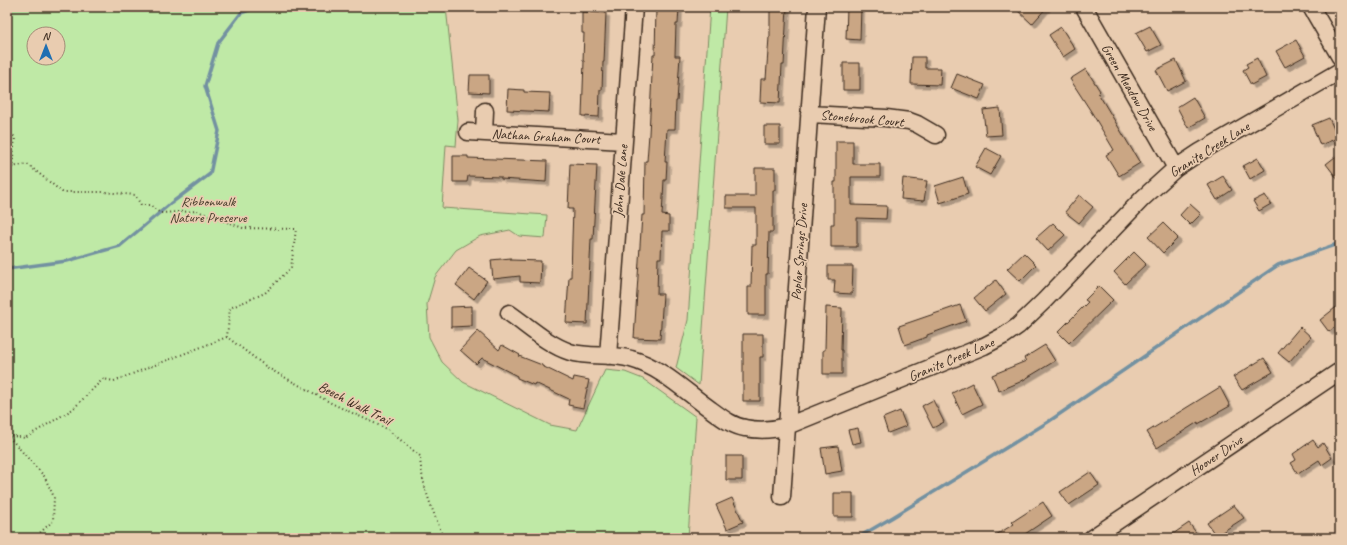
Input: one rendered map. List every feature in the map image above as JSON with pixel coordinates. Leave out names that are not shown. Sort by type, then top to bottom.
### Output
[{"type":"street","name":"John Dale Lane","points":[[608,356],[634,7]]},
{"type":"street","name":"Poplar Springs Drive","points":[[782,497],[817,7]]},
{"type":"street","name":"Green Meadow Drive","points":[[1084,7],[1176,168]]},
{"type":"street","points":[[1312,7],[1340,58]]},
{"type":"street","name":"Granite Creek Lane","points":[[509,313],[553,344],[571,352],[631,358],[656,370],[734,425],[760,430],[772,430],[787,426],[970,352],[1006,335],[1018,326],[1044,301],[1143,198],[1176,168],[1200,152],[1340,71]]},
{"type":"street","points":[[484,133],[485,111]]},
{"type":"street","name":"Stonebrook Court","points":[[809,114],[886,118],[909,121],[936,135]]},
{"type":"street","name":"Nathan Graham Court","points":[[468,132],[623,141]]},
{"type":"street","name":"Hoover Drive","points":[[1092,538],[1340,372]]},
{"type":"path","points":[[7,131],[15,137],[12,167],[27,164],[62,192],[103,192],[135,196],[142,205],[150,205],[160,213],[197,211],[243,228],[296,228],[291,268],[265,294],[230,308],[227,337],[114,381],[103,379],[73,409],[50,423],[25,438],[8,436]]},
{"type":"path","name":"Beech Walk Trail","points":[[227,337],[268,368],[333,404],[387,429],[420,456],[421,472],[436,520],[444,538]]},
{"type":"path","points":[[8,436],[44,476],[54,497],[53,521],[34,538]]},
{"type":"green space","name":"Ribbonwalk Nature Preserve","points":[[7,7],[446,7],[458,120],[456,146],[446,145],[442,208],[547,215],[545,238],[519,236],[510,230],[480,236],[456,250],[435,277],[427,304],[429,337],[442,362],[463,382],[550,425],[577,430],[605,370],[625,372],[643,379],[696,417],[688,538],[7,538]]},
{"type":"green space","points":[[710,7],[726,7],[699,385],[676,368],[688,320]]},
{"type":"building","points":[[656,7],[679,7],[678,24],[676,24],[675,56],[680,56],[675,129],[667,129],[665,162],[667,162],[666,180],[664,180],[662,215],[669,216],[669,231],[662,231],[661,258],[658,258],[657,294],[663,294],[660,339],[634,338],[642,215],[644,215],[645,161],[647,161],[653,55],[655,55]]},
{"type":"building","points":[[770,7],[787,7],[784,65],[782,65],[780,103],[760,102],[761,79],[766,79],[770,37]]},
{"type":"building","points":[[847,7],[861,7],[860,40],[846,39]]},
{"type":"building","points":[[1014,7],[1047,7],[1032,24]]},
{"type":"building","points":[[582,12],[606,13],[604,62],[602,90],[600,90],[599,117],[582,116],[584,33],[582,33]]},
{"type":"building","points":[[1150,26],[1161,45],[1147,52],[1136,33]]},
{"type":"building","points":[[1061,27],[1075,49],[1063,57],[1049,35]]},
{"type":"building","points":[[1296,40],[1305,56],[1285,67],[1276,51]]},
{"type":"building","points":[[912,57],[925,57],[925,68],[941,68],[940,85],[911,84]]},
{"type":"building","points":[[1257,58],[1266,77],[1251,85],[1243,70],[1248,67],[1246,64]]},
{"type":"building","points":[[1176,60],[1186,81],[1167,91],[1156,70]]},
{"type":"building","points":[[843,63],[860,63],[860,90],[843,90]]},
{"type":"building","points":[[1086,69],[1100,91],[1098,93],[1140,163],[1119,176],[1106,155],[1114,150],[1070,79]]},
{"type":"building","points":[[957,74],[985,85],[979,99],[951,88]]},
{"type":"building","points":[[470,75],[489,75],[489,93],[469,92]]},
{"type":"building","points":[[508,89],[524,90],[524,92],[550,93],[549,112],[507,110]]},
{"type":"building","points":[[1193,97],[1205,118],[1188,128],[1177,107]]},
{"type":"building","points":[[1000,108],[1002,135],[986,136],[983,110]]},
{"type":"building","points":[[1329,118],[1338,138],[1320,145],[1312,125]]},
{"type":"building","points":[[764,126],[780,126],[780,144],[764,144]]},
{"type":"building","points":[[836,141],[853,141],[853,164],[880,164],[880,177],[851,177],[851,205],[887,206],[886,219],[857,218],[857,247],[831,247],[831,224],[834,224],[834,182],[836,182]]},
{"type":"building","points":[[986,148],[1001,156],[990,175],[975,167]]},
{"type":"building","points":[[1340,153],[1340,182],[1326,164]]},
{"type":"building","points":[[453,156],[468,156],[468,158],[547,161],[546,182],[501,179],[501,177],[468,176],[467,182],[453,182]]},
{"type":"building","points":[[1258,158],[1265,170],[1250,179],[1243,166]]},
{"type":"building","points":[[570,164],[597,165],[593,239],[591,239],[587,324],[566,323],[569,277],[571,277],[573,209],[568,209]]},
{"type":"building","points":[[755,168],[775,168],[775,190],[773,190],[773,232],[769,232],[768,274],[766,274],[766,315],[748,315],[748,287],[751,287],[752,245],[756,245],[756,208],[726,208],[726,196],[755,196]]},
{"type":"building","points":[[1223,176],[1232,190],[1217,200],[1208,185]]},
{"type":"building","points":[[963,177],[968,194],[940,203],[935,186]]},
{"type":"building","points":[[903,178],[927,181],[924,201],[901,199]]},
{"type":"building","points":[[1079,195],[1093,207],[1079,223],[1065,212]]},
{"type":"building","points":[[1265,195],[1271,204],[1259,211],[1253,201]]},
{"type":"building","points":[[1190,204],[1201,214],[1190,225],[1180,215]]},
{"type":"building","points":[[1053,223],[1065,235],[1048,251],[1036,238]]},
{"type":"building","points":[[1163,223],[1178,238],[1163,253],[1148,237]]},
{"type":"building","points":[[1134,252],[1146,264],[1125,284],[1114,272]]},
{"type":"building","points":[[1024,253],[1036,265],[1020,281],[1007,269]]},
{"type":"building","points":[[511,258],[511,260],[541,261],[540,283],[520,282],[520,276],[493,279],[491,260]]},
{"type":"building","points":[[828,266],[853,266],[852,294],[834,293],[835,280],[828,280]]},
{"type":"building","points":[[469,268],[487,281],[474,299],[456,285]]},
{"type":"building","points":[[996,280],[1006,294],[985,311],[974,298]]},
{"type":"building","points":[[1099,286],[1113,300],[1069,343],[1058,332],[1088,302],[1085,300]]},
{"type":"building","points":[[1340,304],[1340,323],[1329,332],[1320,320]]},
{"type":"building","points":[[960,305],[966,321],[927,335],[927,337],[905,345],[899,326]]},
{"type":"building","points":[[472,306],[472,326],[451,327],[451,307]]},
{"type":"building","points":[[826,307],[842,308],[842,374],[823,374]]},
{"type":"building","points":[[1300,327],[1311,337],[1289,362],[1278,353]]},
{"type":"building","points":[[478,331],[499,350],[502,345],[520,355],[519,356],[542,365],[573,381],[574,377],[589,380],[583,408],[568,405],[569,399],[535,383],[534,385],[517,378],[517,376],[482,358],[476,364],[460,350]]},
{"type":"building","points":[[743,334],[763,334],[763,357],[760,357],[760,401],[743,401]]},
{"type":"building","points":[[1045,345],[1055,361],[1020,382],[999,391],[992,375],[1026,361],[1024,358]]},
{"type":"building","points":[[1264,358],[1273,372],[1242,390],[1233,377]]},
{"type":"building","points":[[972,383],[982,404],[962,414],[952,393]]},
{"type":"building","points":[[1220,387],[1230,406],[1198,424],[1198,422],[1157,448],[1147,432]]},
{"type":"building","points":[[933,400],[944,422],[933,428],[922,406]]},
{"type":"building","points":[[900,411],[906,426],[888,433],[883,418]]},
{"type":"building","points":[[858,428],[861,442],[852,444],[848,430]]},
{"type":"building","points":[[1313,440],[1318,447],[1323,443],[1332,458],[1322,465],[1319,460],[1298,474],[1291,463],[1296,460],[1293,454]]},
{"type":"building","points":[[838,446],[842,471],[825,474],[821,448]]},
{"type":"building","points":[[726,456],[742,456],[742,480],[726,480]]},
{"type":"building","points":[[1090,472],[1099,485],[1069,505],[1060,492]]},
{"type":"building","points":[[834,493],[853,493],[853,517],[834,517]]},
{"type":"building","points":[[732,498],[743,522],[727,529],[716,505]]},
{"type":"building","points":[[1043,502],[1052,516],[1019,538],[991,538],[1014,524],[1012,522]]},
{"type":"building","points":[[1234,505],[1244,518],[1216,536],[1207,523]]},
{"type":"building","points":[[1189,523],[1200,538],[1167,538]]},
{"type":"waterway","points":[[7,269],[67,261],[120,246],[170,204],[210,174],[219,131],[205,86],[218,43],[241,13],[257,7]]},
{"type":"waterway","points":[[857,538],[1048,422],[1278,265],[1340,243]]}]
